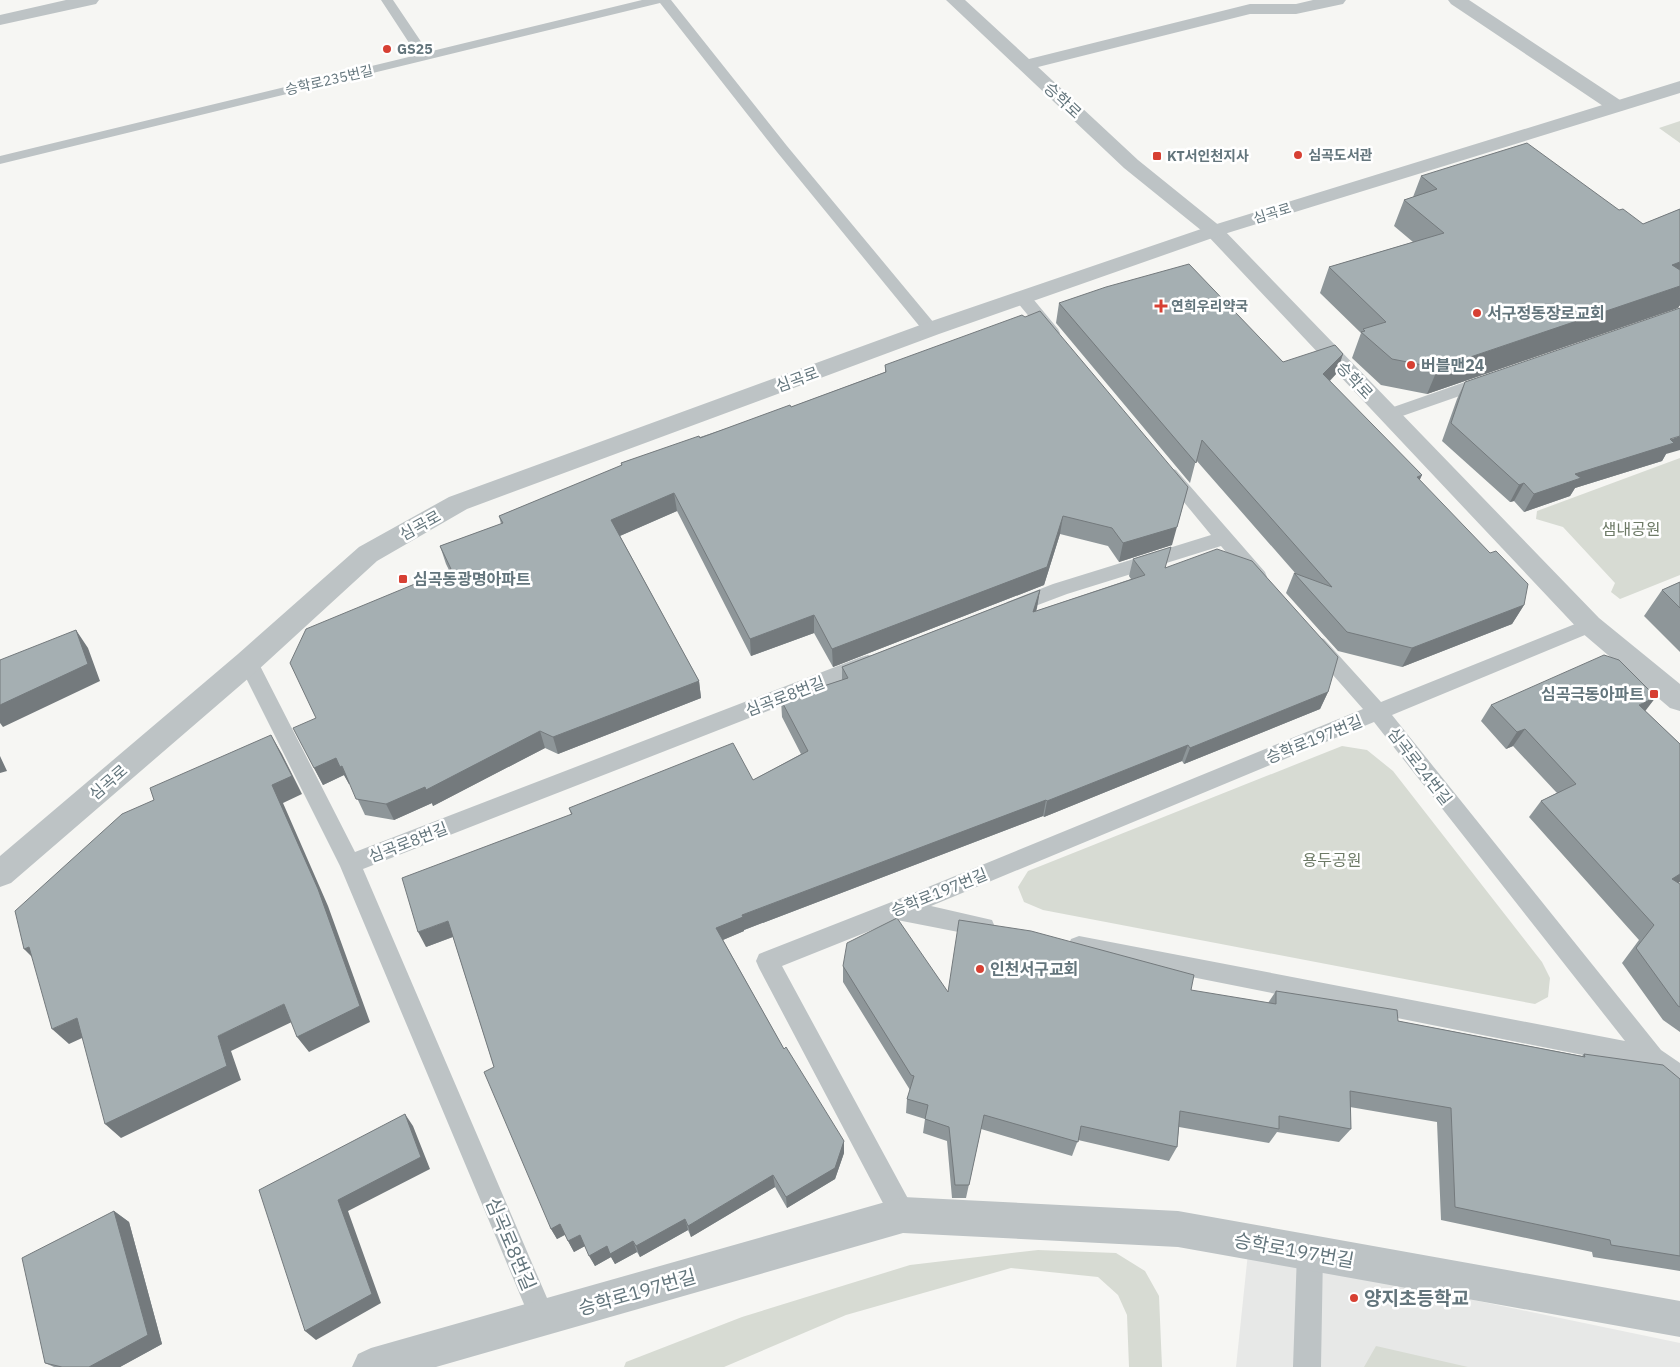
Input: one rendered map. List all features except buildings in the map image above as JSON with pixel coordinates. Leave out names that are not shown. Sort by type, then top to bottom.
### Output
[{"type":"street","points":[[0,20],[90,0]]},
{"type":"street","name":"승학로","points":[[955,0],[1131,164],[1214,231],[1590,625],[1680,700]]},
{"type":"street","name":"승학로","points":[[1025,65],[1244,5],[1296,9],[1336,0]]},
{"type":"street","points":[[1457,0],[1616,106]]},
{"type":"street","name":"심곡로","points":[[0,874],[248,662],[368,554],[458,503],[931,330],[1214,231],[1680,87]]},
{"type":"street","name":"승학로197번길","points":[[371,1367],[903,1215],[1178,1229],[1680,1319]]},
{"type":"lane","points":[[387,0],[425,57]]},
{"type":"lane","name":"승학로235번길","points":[[0,160],[658,0]]},
{"type":"lane","points":[[664,0],[782,149],[931,330]]},
{"type":"lane","points":[[1023,298],[1067,350]]},
{"type":"lane","points":[[1388,415],[1501,376]]},
{"type":"lane","points":[[1161,463],[1268,589]]},
{"type":"lane","points":[[996,614],[1060,589],[1224,538]]},
{"type":"lane","name":"승학로197번길","points":[[903,1215],[767,960],[897,910],[1590,625]]},
{"type":"lane","name":"심곡로24번길","points":[[1307,632],[1378,712],[1653,1058]]},
{"type":"lane","name":"심곡로8번길","points":[[350,864],[885,657]]},
{"type":"lane","name":"심곡로8번길","points":[[248,662],[350,864],[543,1319]]},
{"type":"lane","points":[[897,910],[1003,931]]},
{"type":"lane","points":[[1061,942],[1653,1058],[1680,1078]]},
{"type":"lane","points":[[1307,1367],[1310,1253]]},
{"type":"shaded area","name":"양지초등학교","points":[[1248,1253],[1680,1343],[1680,1367],[1236,1367]]},
{"type":"green space","points":[[1680,121],[1680,143],[1659,128]]},
{"type":"green space","name":"샘내공원","points":[[1680,458],[1680,575],[1620,599],[1611,592],[1615,583],[1563,527],[1536,519],[1537,511]]},
{"type":"green space","name":"용두공원","points":[[1342,746],[1367,750],[1393,771],[1542,962],[1550,978],[1548,997],[1535,1004],[1043,910],[1024,902],[1018,887],[1028,871]]},
{"type":"green space","points":[[1038,1250],[1116,1253],[1145,1271],[1159,1296],[1162,1367],[1129,1367],[1127,1315],[1118,1295],[1098,1277],[1011,1268],[846,1315],[724,1367],[624,1367],[626,1362],[742,1317],[910,1265]]},
{"type":"green space","points":[[1376,1346],[1468,1367],[1364,1367]]},
{"type":"place","name":"GS25","points":[[387,49]]},
{"type":"place","name":"심곡도서관","points":[[1298,155]]},
{"type":"place","name":"KT서인천지사","points":[[1157,156]]},
{"type":"place","name":"연희우리약국","points":[[1161,306]]},
{"type":"place","name":"서구정동장로교회","points":[[1477,313]]},
{"type":"place","name":"버블맨24","points":[[1411,365]]},
{"type":"place","name":"심곡동광명아파트","points":[[403,579]]},
{"type":"place","name":"심곡극동아파트","points":[[1654,694]]},
{"type":"place","name":"인천서구교회","points":[[980,969]]},
{"type":"place","name":"양지초등학교","points":[[1354,1298]]}]
